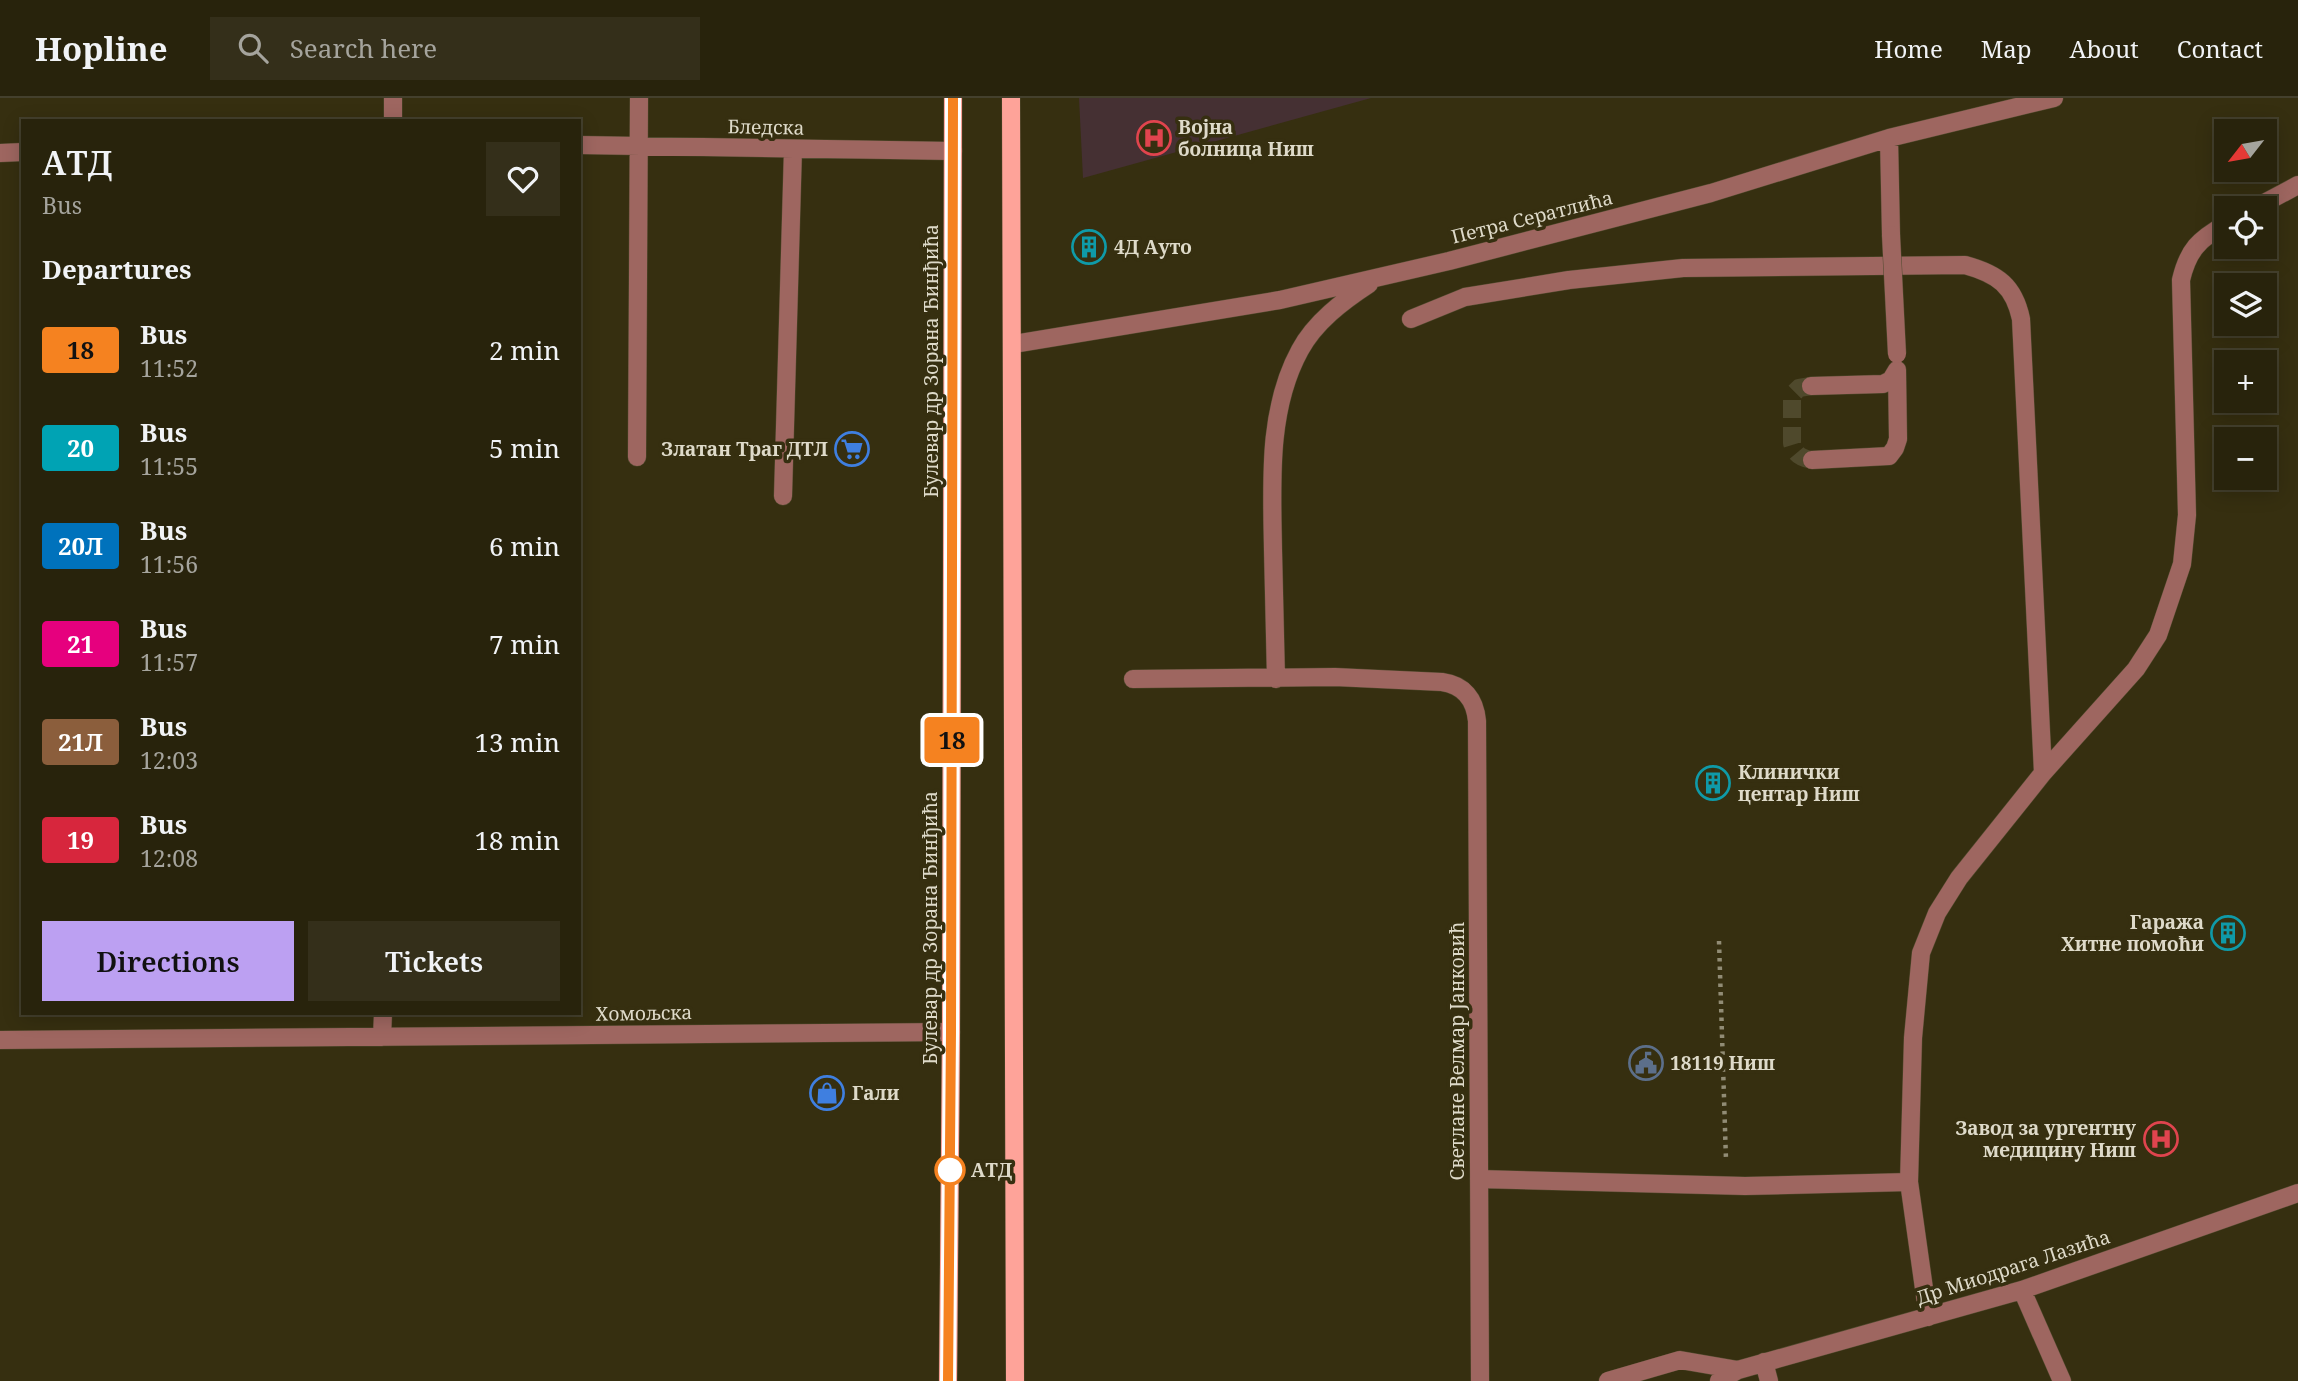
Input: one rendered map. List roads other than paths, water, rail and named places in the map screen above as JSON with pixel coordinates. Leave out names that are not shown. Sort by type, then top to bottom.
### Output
[{"type":"main road","name":"Булевар др Зорана Ђинђића","points":[[948,1381],[953,98]]},
{"type":"main road","points":[[1011,98],[1015,1381]]},
{"type":"street","points":[[393,98],[393,119]]},
{"type":"street","points":[[637,457],[639,98]]},
{"type":"street","name":"Петра Сератлића","points":[[1013,344],[1280,300],[1711,193],[1888,138],[2054,98]]},
{"type":"street","points":[[1812,460],[1889,456],[1898,439],[1888,138]]},
{"type":"street","name":"Бледска","points":[[581,145],[953,150]]},
{"type":"street","points":[[783,496],[793,149]]},
{"type":"street","points":[[0,153],[21,152]]},
{"type":"street","points":[[2277,196],[2298,185]]},
{"type":"street","points":[[1928,1317],[1909,1182],[1913,1038],[1921,953],[1937,913],[1959,878],[2043,773],[2136,669],[2158,635],[2182,564],[2187,515],[2181,280],[2190,253],[2199,241],[2214,232]]},
{"type":"street","points":[[1411,318],[1465,297],[1569,280],[1683,268],[1965,265],[1984,270],[2003,282],[2017,300],[2021,319],[2043,773]]},
{"type":"street","points":[[1133,679],[1276,678],[1272,473],[1279,410],[1294,363],[1310,335],[1347,298],[1381,276]]},
{"type":"street","points":[[1811,386],[1883,384],[1891,380],[1897,362]]},
{"type":"street","name":"Светлане Велмар Јанковић","points":[[1276,678],[1335,677],[1451,683],[1464,691],[1474,703],[1477,721],[1480,1381]]},
{"type":"street","points":[[382,1037],[383,1015]]},
{"type":"street","name":"Хомољска","points":[[0,1041],[951,1032]]},
{"type":"street","points":[[1479,1179],[1727,1186],[1909,1182]]},
{"type":"street","name":"Др Миодрага Лазића","points":[[1719,1381],[1738,1370],[1764,1362],[2022,1290],[2298,1193]]},
{"type":"street","points":[[2022,1290],[2062,1381]]},
{"type":"street","name":"Др Миодрага Лазића","points":[[1608,1381],[1680,1360],[1738,1370]]},
{"type":"street","points":[[1764,1362],[1769,1381]]},
{"type":"tunnel","points":[[1811,386],[1799,388],[1792,395],[1792,443],[1799,455],[1812,460]]},
{"type":"place","name":"Војна болница Ниш","points":[[1154,138]]},
{"type":"place","name":"4Д Ауто","points":[[1089,247]]},
{"type":"place","name":"Златан Траг ДТЛ","points":[[852,449]]},
{"type":"place","name":"Клинички центар Ниш","points":[[1713,783]]},
{"type":"place","name":"Гаража Хитне помоћи","points":[[2228,933]]},
{"type":"place","name":"18119 Ниш","points":[[1646,1063]]},
{"type":"place","name":"Гали","points":[[827,1093]]},
{"type":"place","name":"Завод за ургентну медицину Ниш","points":[[2161,1139]]},
{"type":"place","name":"АТД","points":[[950,1170]]}]
